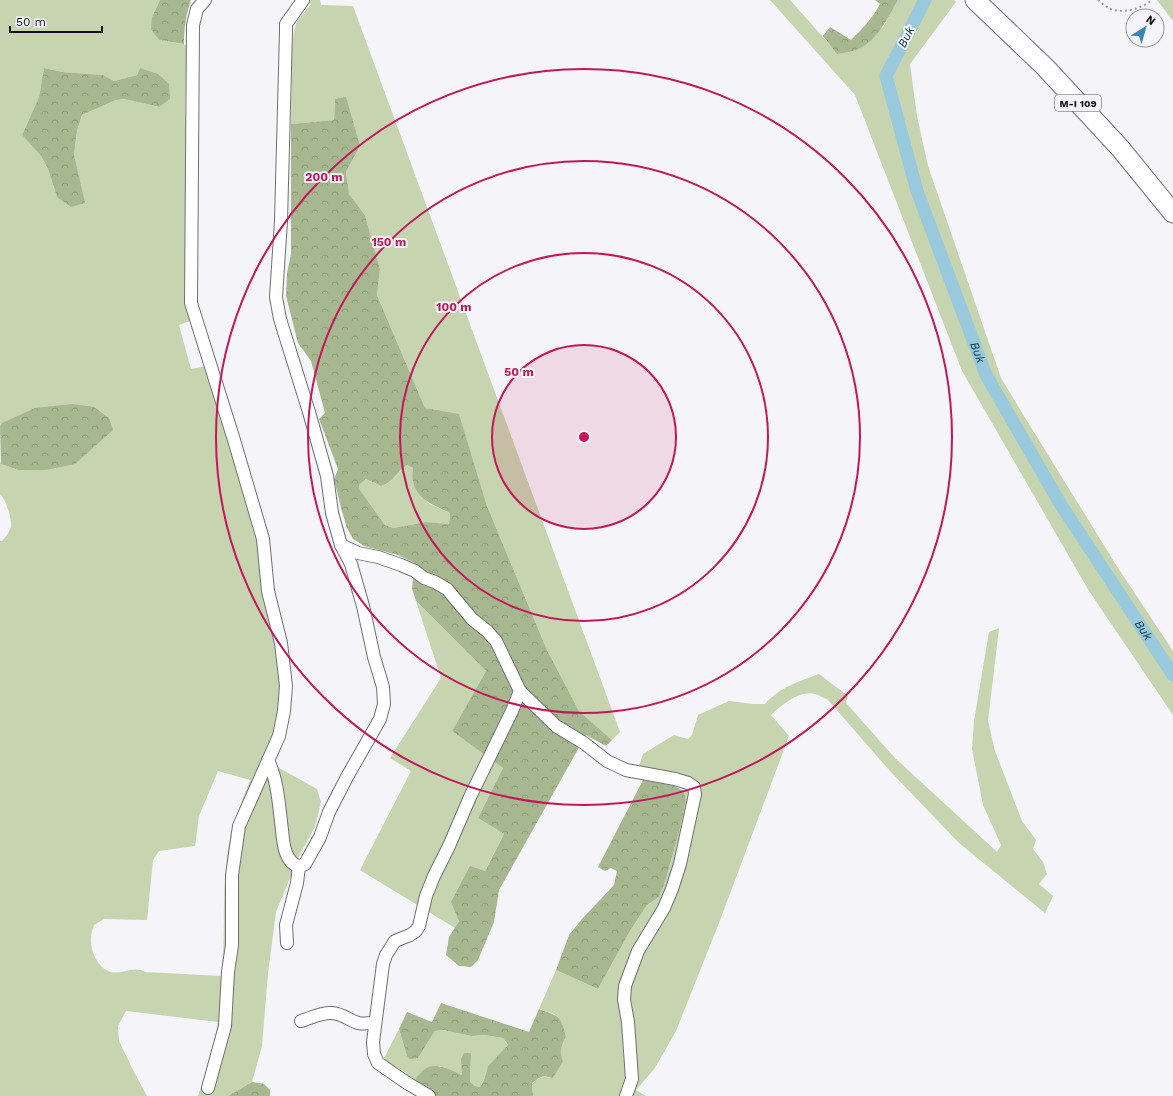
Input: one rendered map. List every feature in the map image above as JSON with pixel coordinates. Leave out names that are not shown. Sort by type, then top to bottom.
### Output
[{"type":"main road","name":"M-I 109","points":[[975,0],[1050,73],[1120,148],[1173,213]]},
{"type":"street","points":[[204,0],[197,9],[193,25],[191,303],[234,440],[262,539],[268,591],[281,643],[286,686],[284,711],[279,736],[239,826],[232,875],[232,945],[228,972],[226,1026],[208,1088]]},
{"type":"street","points":[[268,760],[272,768],[275,782],[284,845],[288,858],[300,866],[305,864],[320,837],[329,812],[380,719],[384,704],[383,687],[374,657],[363,606],[351,564],[341,545],[332,513],[327,476],[280,319],[276,297],[281,221],[286,24],[303,0]]},
{"type":"street","points":[[341,545],[358,553],[378,557],[401,565],[447,589],[472,619],[496,641],[520,691],[556,726],[584,743],[607,761],[626,770],[675,778],[694,787],[695,794],[680,864],[672,889],[664,908],[638,951],[625,986],[624,1000],[628,1022],[632,1079],[626,1096]]},
{"type":"street","points":[[429,1096],[378,1063],[374,1054],[373,1042],[375,1022],[383,964],[386,954],[394,942],[410,935],[416,931],[419,926],[426,896],[434,876],[520,691]]},
{"type":"street","points":[[287,943],[286,925],[300,866]]},
{"type":"street","points":[[301,1022],[320,1015],[332,1013],[356,1023],[366,1024],[375,1022]]},
{"type":"path","points":[[1098,0],[1115,11],[1138,8],[1152,0]]},
{"type":"green space","points":[[0,0],[160,0],[152,17],[159,40],[184,44],[187,47],[185,108],[188,148],[188,280],[184,286],[190,321],[179,325],[191,369],[207,366],[258,538],[277,643],[282,687],[276,734],[263,759],[317,789],[321,802],[315,827],[301,852],[276,912],[268,973],[262,1046],[252,1082],[228,1096],[198,1096],[212,1053],[218,1022],[126,1011],[118,1026],[119,1041],[147,1096],[0,1096],[0,541],[2,541],[7,534],[11,527],[11,523],[10,514],[0,494],[0,461],[1,464],[18,470],[46,470],[2,423],[0,426]],"holes":[[[44,68],[63,72],[103,75],[114,81],[137,75],[140,68],[159,107],[126,99],[116,100],[82,115],[77,131],[74,155],[57,197],[48,169],[41,156],[22,135],[39,97]],[[218,771],[250,780],[235,822],[227,855],[221,976],[145,972],[137,969],[115,973],[106,970],[98,963],[93,953],[91,936],[94,925],[104,919],[147,920],[153,860],[159,851],[195,846],[199,816]]]},
{"type":"green space","points":[[160,0],[191,0],[184,32],[184,44],[159,40],[151,29],[152,17]]},
{"type":"green space","points":[[306,0],[320,0],[321,5],[353,6],[620,732],[612,740],[579,711],[547,650],[487,506],[459,415],[425,408],[377,295],[380,269],[365,215],[349,194],[346,172],[360,146],[335,99],[334,120],[291,124],[292,48],[294,31],[297,21],[311,4]]},
{"type":"green space","points":[[770,0],[790,0],[838,54],[883,27],[898,0],[954,0],[956,2],[910,64],[917,116],[928,166],[1001,378],[1118,568],[1173,651],[1173,715],[1089,591],[962,371],[855,95]]},
{"type":"green space","points":[[875,0],[898,0],[880,30],[868,43],[853,51],[837,54],[823,36],[830,27],[851,40],[867,23],[880,4]]},
{"type":"green space","points":[[1157,0],[1173,0],[1173,21],[1165,10],[1165,8],[1163,8]]},
{"type":"green space","points":[[44,68],[63,72],[103,75],[114,81],[137,75],[140,68],[158,74],[169,84],[170,99],[159,107],[125,99],[116,100],[82,115],[77,131],[74,155],[85,203],[71,207],[57,197],[48,169],[41,156],[22,135],[39,97]]},
{"type":"green space","points":[[346,97],[360,146],[346,172],[349,194],[365,215],[380,269],[377,295],[425,408],[459,414],[487,506],[547,650],[579,711],[612,740],[606,746],[586,735],[499,890],[494,922],[478,960],[471,967],[459,966],[446,955],[449,937],[459,921],[451,902],[470,866],[485,871],[504,834],[478,818],[503,768],[452,731],[486,671],[416,601],[412,588],[415,563],[398,555],[364,546],[353,539],[347,528],[334,479],[338,469],[319,419],[325,413],[311,361],[298,343],[286,296],[287,273],[291,254],[291,124],[334,120],[335,99]],"holes":[[[407,465],[413,468],[413,481],[418,493],[438,508],[450,513],[449,524],[426,522],[393,528],[385,525],[360,490],[359,485],[366,479],[381,486],[385,485]]]},
{"type":"green space","points":[[72,404],[94,407],[109,418],[113,430],[75,464],[46,470],[18,470],[1,464],[0,426],[2,423],[35,408]]},
{"type":"green space","points":[[407,465],[413,468],[413,481],[428,503],[450,513],[449,524],[426,522],[393,528],[385,525],[360,490],[359,485],[366,479],[381,486],[385,485]]},
{"type":"green space","points":[[416,601],[486,671],[452,731],[503,768],[478,818],[504,834],[455,928],[360,870],[411,771],[390,758],[441,678]]},
{"type":"green space","points":[[999,628],[988,721],[995,751],[1022,821],[1036,840],[1033,849],[1043,862],[1047,874],[1039,884],[1053,896],[1045,913],[959,843],[890,771],[827,699],[816,694],[809,693],[797,696],[771,715],[789,736],[719,923],[676,1031],[655,1068],[636,1090],[646,1096],[533,1096],[532,1084],[535,1081],[542,1077],[553,1078],[561,1056],[561,1046],[566,1037],[554,1014],[539,1009],[556,970],[598,989],[630,931],[647,905],[659,897],[666,879],[686,800],[684,791],[695,781],[687,776],[639,766],[643,754],[674,735],[688,739],[692,735],[698,715],[729,701],[765,704],[783,689],[819,674],[848,696],[846,703],[895,758],[997,852],[1001,845],[983,805],[972,749],[974,721],[989,632]]},
{"type":"green space","points":[[643,780],[674,786],[684,791],[686,800],[680,828],[666,879],[659,897],[647,905],[630,931],[598,989],[556,970],[569,935],[614,885],[617,871],[611,868],[605,871],[598,867]]},
{"type":"green space","points":[[441,1003],[529,1032],[539,1009],[551,1014],[558,1018],[562,1024],[566,1037],[561,1049],[563,1061],[553,1078],[542,1077],[532,1083],[533,1096],[436,1096],[414,1082],[419,1074],[424,1070],[435,1066],[448,1069],[462,1075],[461,1059],[464,1053],[471,1053],[470,1082],[475,1086],[480,1087],[484,1080],[488,1066],[508,1045],[503,1038],[484,1035],[471,1036],[443,1030],[435,1031],[418,1058],[410,1059],[407,1056],[399,1029],[407,1012],[432,1022]]},
{"type":"green space","points":[[399,1029],[407,1056],[418,1058],[435,1031],[443,1030],[471,1036],[484,1035],[503,1038],[508,1046],[488,1066],[484,1080],[480,1087],[475,1086],[470,1082],[471,1053],[462,1075],[440,1066],[414,1082],[405,1077],[407,1073],[383,1060]]},
{"type":"green space","points":[[252,1082],[264,1084],[270,1090],[270,1096],[228,1096]]},
{"type":"waterway","name":"Buk","points":[[925,0],[886,76],[917,191],[986,375],[1061,505],[1173,675]]}]
